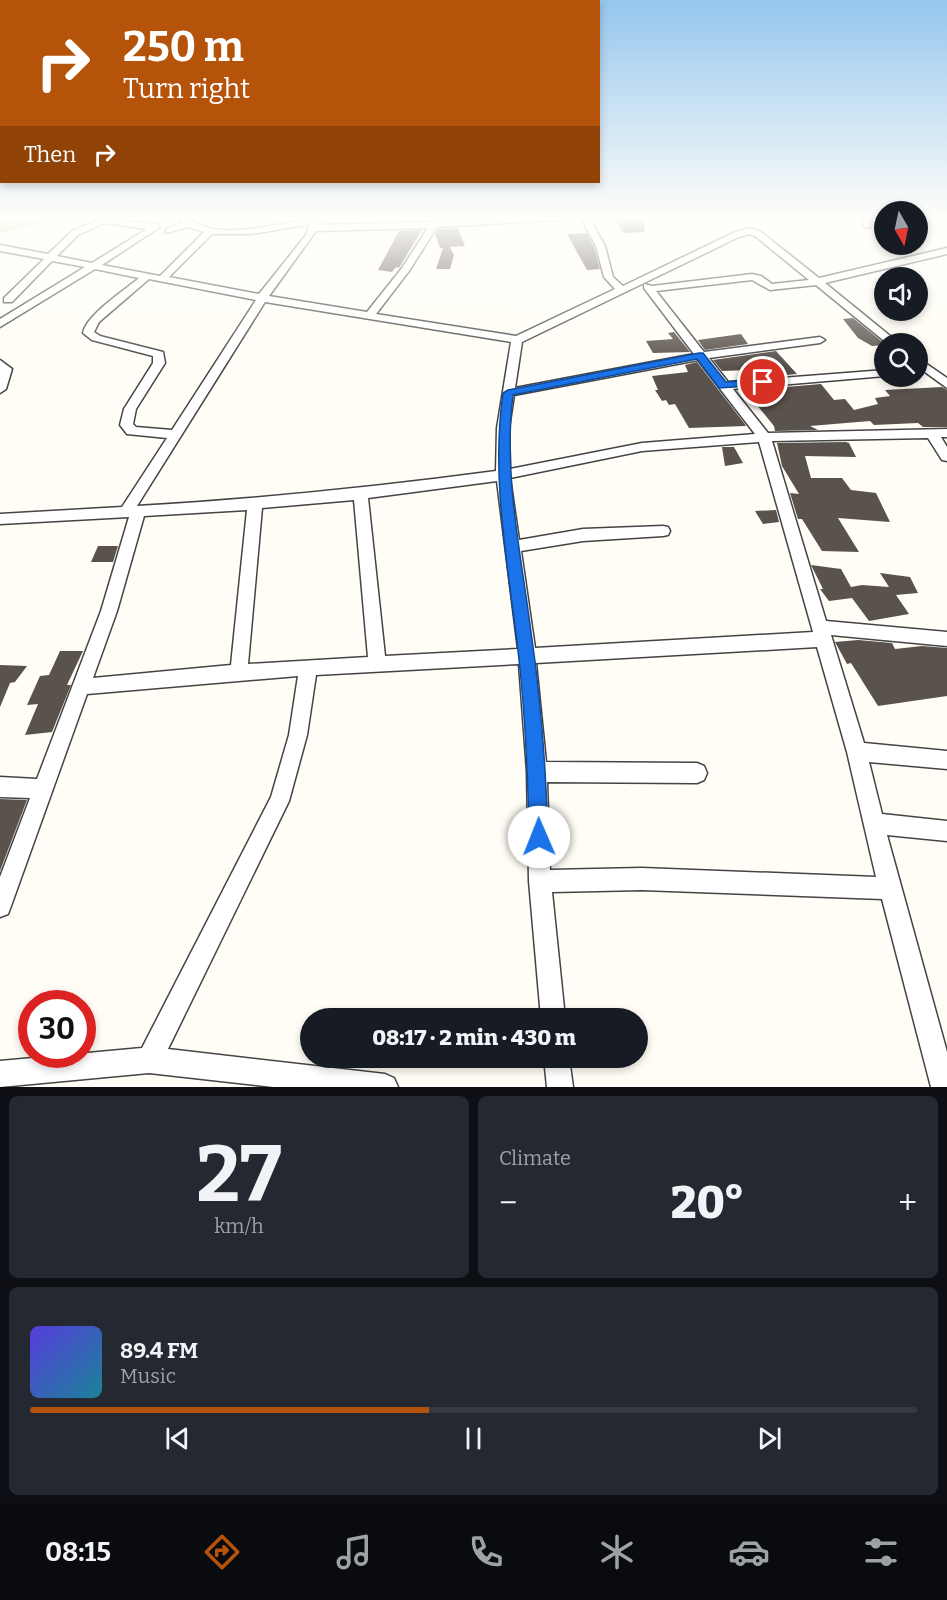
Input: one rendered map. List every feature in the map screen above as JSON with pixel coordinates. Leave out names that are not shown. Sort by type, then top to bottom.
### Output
[{"type":"street","points":[[8,300],[43,267]]},
{"type":"street","points":[[0,324],[89,267]]},
{"type":"street","points":[[94,267],[262,298],[517,340],[672,267]]},
{"type":"street","points":[[161,280],[174,267]]},
{"type":"street","points":[[0,906],[109,611],[132,511],[175,434],[284,267]]},
{"type":"street","points":[[369,316],[407,267]]},
{"type":"street","points":[[605,267],[609,278],[621,289]]},
{"type":"street","points":[[798,267],[881,333]]},
{"type":"street","points":[[881,267],[816,282],[770,287],[759,278],[752,277],[649,287],[699,356],[764,437],[857,752],[890,888],[944,1087]]},
{"type":"street","points":[[146,277],[94,320],[88,333],[96,338],[159,354],[159,363],[130,409],[126,425],[132,431],[175,434]]},
{"type":"street","points":[[517,340],[503,428],[503,475],[527,655],[537,772],[540,881],[552,1008]]},
{"type":"street","points":[[508,393],[699,356],[820,340]]},
{"type":"street","points":[[0,363],[6,369],[0,389]]},
{"type":"street","points":[[723,386],[874,374]]},
{"type":"street","points":[[928,374],[947,384]]},
{"type":"street","points":[[0,519],[255,504],[361,494],[503,475],[642,447],[764,437],[947,433]]},
{"type":"street","points":[[932,434],[947,457]]},
{"type":"street","points":[[361,494],[377,663]]},
{"type":"street","points":[[239,672],[255,504]]},
{"type":"street","points":[[514,546],[583,535],[663,531]]},
{"type":"street","points":[[81,687],[239,672],[527,655],[821,633],[947,639]]},
{"type":"street","points":[[149,1060],[279,801],[292,763],[302,722],[308,668]]},
{"type":"street","points":[[857,752],[947,760]]},
{"type":"street","points":[[537,772],[697,774]]},
{"type":"street","points":[[0,787],[44,789]]},
{"type":"street","points":[[874,823],[947,831]]},
{"type":"street","points":[[540,881],[642,879],[890,888]]},
{"type":"street","points":[[0,1074],[149,1060],[385,1087]]},
{"type":"street","points":[[558,1068],[560,1087]]},
{"type":"building","points":[[380,267],[400,267],[396,267],[392,272],[378,270]]},
{"type":"building","points":[[437,267],[451,267],[450,269],[436,269]]},
{"type":"building","points":[[585,267],[599,267],[600,269],[587,270]]},
{"type":"building","points":[[853,318],[874,335],[874,346],[858,338],[843,319]]},
{"type":"building","points":[[674,332],[690,352],[653,353],[646,341],[673,339],[668,333]]},
{"type":"building","points":[[741,334],[748,344],[705,350],[698,340]]},
{"type":"building","points":[[776,351],[797,374],[754,378],[749,370],[722,371],[713,360]]},
{"type":"building","points":[[697,362],[746,426],[689,428],[675,404],[669,405],[666,400],[662,401],[655,390],[658,390],[652,376],[688,372],[685,365]]},
{"type":"building","points":[[821,384],[834,400],[845,399],[854,410],[878,404],[875,398],[890,396],[885,390],[942,387],[947,390],[947,427],[923,427],[918,423],[874,425],[870,421],[810,426],[818,430],[775,431],[774,426],[752,399],[769,398],[762,389]]},
{"type":"building","points":[[777,443],[849,443],[856,457],[805,456],[811,478],[842,478],[851,490],[876,493],[890,522],[838,518],[859,552],[822,551],[802,519],[798,519],[790,493],[799,494],[782,466]]},
{"type":"building","points":[[722,447],[734,447],[743,463],[725,466]]},
{"type":"building","points":[[776,510],[779,522],[763,524],[755,511]]},
{"type":"building","points":[[98,546],[118,546],[113,562],[91,562]]},
{"type":"building","points":[[811,565],[841,569],[851,587],[862,585],[889,587],[880,573],[910,577],[918,593],[896,595],[909,614],[869,621],[852,598],[829,601],[820,589],[823,589]]},
{"type":"building","points":[[858,640],[892,643],[895,649],[922,646],[947,648],[947,696],[878,706],[851,663],[847,664],[835,642]]},
{"type":"building","points":[[60,651],[83,651],[67,685],[71,685],[52,732],[25,735],[38,704],[27,705],[40,676],[49,675]]},
{"type":"building","points":[[0,665],[27,666],[15,682],[10,683],[0,707]]},
{"type":"building","points":[[0,799],[27,800],[0,871]]},
{"type":"route","points":[[539,837],[537,772],[527,655],[503,475],[503,428],[508,393],[699,356],[723,386],[763,382]]}]
